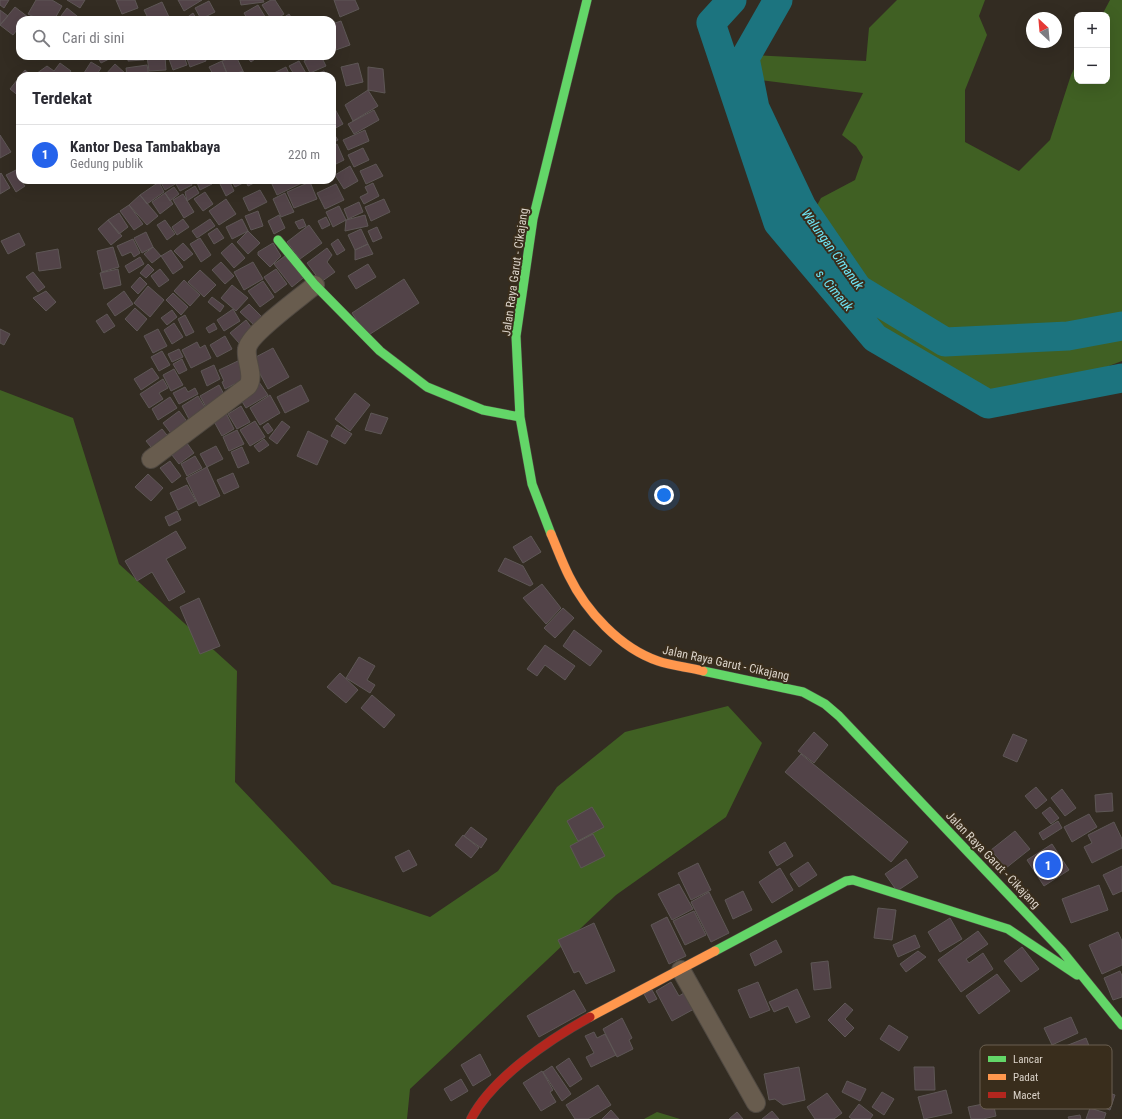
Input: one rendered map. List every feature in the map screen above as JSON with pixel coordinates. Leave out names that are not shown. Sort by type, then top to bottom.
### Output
[{"type":"main road","name":"Jalan Raya Garut - Cikajang","points":[[587,0],[533,218],[516,336],[520,417],[532,484],[555,547],[569,577],[589,608],[610,630],[632,649],[658,661],[803,692],[825,704],[839,716],[1030,916],[1091,985],[1122,1025]]},
{"type":"main road","points":[[278,240],[314,285],[380,351],[427,387],[483,410],[520,417]]},
{"type":"main road","points":[[471,1119],[476,1109],[506,1074],[565,1031],[837,885],[853,880],[1008,929],[1051,956],[1091,985]]},
{"type":"street","points":[[575,0],[580,28]]},
{"type":"street","points":[[151,459],[248,386],[250,376],[247,349],[251,340],[259,330],[314,285]]},
{"type":"street","points":[[681,970],[756,1103]]},
{"type":"green space","points":[[897,0],[985,0],[979,16],[987,35],[965,90],[965,142],[1019,171],[1050,140],[1074,69],[1074,84],[1110,84],[1110,12],[1104,12],[1110,0],[1122,0],[1122,361],[1066,382],[983,390],[886,334],[840,279],[804,229],[821,198],[855,180],[863,157],[856,146],[842,135],[863,93],[760,80],[755,55],[866,61],[869,28]]},
{"type":"green space","points":[[0,390],[73,418],[119,564],[237,671],[235,782],[332,884],[430,917],[498,871],[557,787],[625,732],[728,706],[762,743],[726,817],[616,895],[410,1089],[407,1119],[0,1119]]},
{"type":"green space","points":[[657,1112],[680,1119],[644,1119]]},
{"type":"building","points":[[0,0],[9,0],[4,8],[0,5]]},
{"type":"building","points":[[36,0],[52,0],[62,6],[56,16],[32,16],[28,14]]},
{"type":"building","points":[[67,0],[85,0],[80,8]]},
{"type":"building","points":[[116,0],[135,0],[138,8],[122,14]]},
{"type":"building","points":[[178,0],[202,0],[184,11]]},
{"type":"building","points":[[240,0],[263,0],[264,2],[241,5]]},
{"type":"building","points":[[271,0],[275,0],[284,14],[281,16],[269,16],[262,5]]},
{"type":"building","points":[[334,0],[355,0],[359,9],[340,17]]},
{"type":"building","points":[[209,1],[215,12],[207,16],[199,16],[195,8]]},
{"type":"building","points":[[162,2],[169,16],[147,16],[144,10]]},
{"type":"building","points":[[258,5],[265,16],[246,16],[244,13]]},
{"type":"building","points":[[15,7],[27,16],[16,16],[16,31],[13,35],[0,25]]},
{"type":"building","points":[[67,8],[77,16],[61,16]]},
{"type":"building","points":[[0,10],[8,16],[0,25]]},
{"type":"building","points":[[341,21],[350,45],[336,50],[336,23]]},
{"type":"building","points":[[99,60],[107,60],[101,63]]},
{"type":"building","points":[[148,60],[165,60],[166,70],[149,71]]},
{"type":"building","points":[[169,60],[185,60],[187,65],[173,70]]},
{"type":"building","points":[[187,60],[206,60],[206,61],[190,67]]},
{"type":"building","points":[[238,60],[243,71],[226,72],[222,61]]},
{"type":"building","points":[[323,60],[326,66],[310,72],[304,61]]},
{"type":"building","points":[[222,61],[226,72],[212,72],[209,67]]},
{"type":"building","points":[[299,61],[305,72],[293,72],[289,66]]},
{"type":"building","points":[[91,62],[101,68],[98,72],[85,72]]},
{"type":"building","points":[[60,63],[71,71],[39,72],[47,66],[54,71]]},
{"type":"building","points":[[358,63],[363,82],[346,86],[341,67]]},
{"type":"building","points":[[115,64],[124,72],[108,72]]},
{"type":"building","points":[[147,65],[148,72],[126,72],[126,68]]},
{"type":"building","points":[[286,67],[288,72],[276,72]]},
{"type":"building","points":[[368,67],[383,69],[385,93],[368,90]]},
{"type":"building","points":[[16,81],[16,94],[10,89]]},
{"type":"building","points":[[368,90],[378,106],[353,121],[345,105]]},
{"type":"building","points":[[374,110],[379,120],[354,134],[348,124]]},
{"type":"building","points":[[336,111],[343,124],[336,128]]},
{"type":"building","points":[[365,130],[369,141],[348,150],[343,140]]},
{"type":"building","points":[[0,135],[11,152],[0,158]]},
{"type":"building","points":[[336,145],[344,160],[336,164]]},
{"type":"building","points":[[363,148],[369,160],[354,167],[348,155]]},
{"type":"building","points":[[376,164],[383,176],[366,184],[360,171]]},
{"type":"building","points":[[350,166],[358,181],[344,189],[336,174]]},
{"type":"building","points":[[16,170],[16,184],[23,184],[25,186],[16,192],[6,175]]},
{"type":"building","points":[[1,173],[10,188],[0,194],[0,174]]},
{"type":"building","points":[[373,183],[379,196],[364,204],[360,197],[368,193],[365,187]]},
{"type":"building","points":[[156,184],[160,184],[164,192],[147,204],[140,195]]},
{"type":"building","points":[[162,184],[175,184],[165,190]]},
{"type":"building","points":[[176,184],[192,184],[192,185],[180,191]]},
{"type":"building","points":[[198,184],[212,184],[200,190]]},
{"type":"building","points":[[220,184],[231,184],[234,191],[226,196]]},
{"type":"building","points":[[233,184],[241,184],[235,187]]},
{"type":"building","points":[[272,184],[300,184],[277,195]]},
{"type":"building","points":[[305,184],[311,184],[317,199],[294,208],[287,192]]},
{"type":"building","points":[[336,184],[344,200],[325,209],[317,193]]},
{"type":"building","points":[[195,186],[199,193],[187,201],[185,192]]},
{"type":"building","points":[[174,187],[179,194],[170,201],[165,193]]},
{"type":"building","points":[[260,190],[267,202],[249,211],[243,198]]},
{"type":"building","points":[[205,192],[213,204],[203,211],[194,199]]},
{"type":"building","points":[[165,193],[173,204],[160,214],[152,202]]},
{"type":"building","points":[[285,193],[294,212],[281,217],[273,199]]},
{"type":"building","points":[[183,194],[194,212],[184,218],[173,200]]},
{"type":"building","points":[[140,195],[158,216],[147,225],[129,205]]},
{"type":"building","points":[[226,199],[236,214],[219,225],[209,211]]},
{"type":"building","points":[[384,199],[390,212],[371,221],[365,207]]},
{"type":"building","points":[[359,202],[363,212],[348,219],[344,209]]},
{"type":"building","points":[[129,205],[143,224],[134,230],[120,211]]},
{"type":"building","points":[[339,206],[346,220],[333,227],[326,212]]},
{"type":"building","points":[[258,211],[263,226],[251,230],[245,216]]},
{"type":"building","points":[[119,213],[128,227],[119,234],[108,220]]},
{"type":"building","points":[[279,215],[285,228],[274,234],[268,221]]},
{"type":"building","points":[[365,215],[368,226],[345,231],[346,220]]},
{"type":"building","points":[[326,217],[330,225],[322,229],[318,221]]},
{"type":"building","points":[[183,219],[189,227],[177,235],[172,227]]},
{"type":"building","points":[[210,219],[215,226],[197,238],[192,231]]},
{"type":"building","points":[[242,219],[248,231],[232,239],[226,227]]},
{"type":"building","points":[[303,219],[306,226],[299,229],[295,222]]},
{"type":"building","points":[[108,220],[122,236],[111,245],[98,229]]},
{"type":"building","points":[[165,220],[175,234],[167,240],[157,225]]},
{"type":"building","points":[[309,225],[322,243],[300,259],[287,242]]},
{"type":"building","points":[[377,227],[382,238],[373,242],[368,231]]},
{"type":"building","points":[[217,228],[224,238],[214,244],[208,234]]},
{"type":"building","points":[[361,229],[368,244],[355,250],[348,235]]},
{"type":"building","points":[[248,231],[260,243],[248,254],[237,242]]},
{"type":"building","points":[[146,232],[153,247],[142,253],[134,238]]},
{"type":"building","points":[[19,233],[25,245],[8,254],[1,241]]},
{"type":"building","points":[[200,238],[211,255],[201,262],[190,244]]},
{"type":"building","points":[[133,239],[140,253],[134,257],[131,252],[122,256],[117,246]]},
{"type":"building","points":[[338,239],[345,250],[337,255],[331,244]]},
{"type":"building","points":[[183,243],[193,254],[184,261],[174,251]]},
{"type":"building","points":[[232,243],[245,258],[234,268],[221,253]]},
{"type":"building","points":[[273,243],[281,256],[270,267],[258,255],[258,252]]},
{"type":"building","points":[[368,244],[373,254],[355,260],[355,250]]},
{"type":"building","points":[[113,247],[119,267],[102,272],[97,251]]},
{"type":"building","points":[[153,247],[161,256],[152,263],[144,254]]},
{"type":"building","points":[[327,248],[332,255],[327,262],[335,272],[321,282],[307,263]]},
{"type":"building","points":[[58,249],[61,268],[39,271],[36,253]]},
{"type":"building","points":[[171,250],[183,267],[173,274],[161,256]]},
{"type":"building","points":[[285,256],[303,278],[292,287],[274,264]]},
{"type":"building","points":[[140,257],[144,264],[129,273],[125,266]]},
{"type":"building","points":[[221,262],[234,276],[225,284],[212,270]]},
{"type":"building","points":[[253,262],[263,279],[244,290],[234,272]]},
{"type":"building","points":[[148,264],[154,270],[146,278],[140,273]]},
{"type":"building","points":[[368,264],[376,277],[356,289],[348,276]]},
{"type":"building","points":[[118,269],[121,285],[104,289],[100,273]]},
{"type":"building","points":[[160,269],[169,280],[159,287],[151,276]]},
{"type":"building","points":[[276,269],[287,284],[275,293],[264,277]]},
{"type":"building","points":[[200,270],[216,285],[204,297],[188,282]]},
{"type":"building","points":[[33,272],[45,287],[38,292],[26,277]]},
{"type":"building","points":[[140,277],[147,284],[138,294],[131,287]]},
{"type":"building","points":[[404,279],[419,303],[367,336],[352,313]]},
{"type":"building","points":[[184,280],[200,295],[190,306],[174,291]]},
{"type":"building","points":[[263,281],[274,297],[260,307],[248,291]]},
{"type":"building","points":[[232,285],[248,298],[236,311],[221,298]]},
{"type":"building","points":[[148,286],[164,300],[150,317],[134,303]]},
{"type":"building","points":[[46,291],[56,302],[46,311],[33,298]]},
{"type":"building","points":[[124,291],[133,304],[115,316],[107,304]]},
{"type":"building","points":[[173,293],[188,307],[181,315],[166,300]]},
{"type":"building","points":[[212,297],[224,306],[220,312],[208,302]]},
{"type":"building","points":[[249,304],[262,317],[254,325],[240,312]]},
{"type":"building","points":[[135,308],[147,319],[137,331],[125,319]]},
{"type":"building","points":[[233,309],[240,321],[224,331],[217,320]]},
{"type":"building","points":[[172,310],[177,317],[167,325],[161,318]]},
{"type":"building","points":[[107,314],[115,326],[104,333],[96,321]]},
{"type":"building","points":[[185,315],[194,332],[186,336],[178,319]]},
{"type":"building","points":[[246,320],[254,331],[239,343],[230,333]]},
{"type":"building","points":[[174,323],[183,337],[172,344],[164,330]]},
{"type":"building","points":[[214,323],[217,329],[209,333],[206,328]]},
{"type":"building","points":[[0,329],[10,334],[4,345],[0,343]]},
{"type":"building","points":[[158,329],[167,346],[153,353],[144,336]]},
{"type":"building","points":[[225,336],[232,349],[217,357],[210,345]]},
{"type":"building","points":[[197,342],[200,348],[205,345],[211,358],[191,368],[182,350]]},
{"type":"building","points":[[273,348],[289,377],[268,389],[252,359]]},
{"type":"building","points":[[179,349],[183,357],[172,362],[168,354]]},
{"type":"building","points":[[162,351],[170,365],[159,371],[151,357]]},
{"type":"building","points":[[182,359],[187,370],[179,374],[173,364]]},
{"type":"building","points":[[240,360],[248,377],[225,389],[222,382],[224,381],[219,370]]},
{"type":"building","points":[[214,365],[220,379],[207,386],[201,371]]},
{"type":"building","points":[[152,368],[159,378],[141,390],[134,379]]},
{"type":"building","points":[[174,369],[183,385],[171,391],[163,375]]},
{"type":"building","points":[[163,379],[168,388],[159,393],[163,399],[149,408],[140,394]]},
{"type":"building","points":[[259,382],[268,395],[246,408],[238,395]]},
{"type":"building","points":[[219,385],[226,398],[207,409],[200,396]]},
{"type":"building","points":[[301,385],[309,401],[285,413],[277,397]]},
{"type":"building","points":[[185,387],[188,392],[195,388],[198,394],[179,404],[173,393]]},
{"type":"building","points":[[355,393],[370,405],[350,431],[335,419]]},
{"type":"building","points":[[270,395],[280,413],[260,425],[250,408]]},
{"type":"building","points":[[198,396],[206,409],[189,419],[182,406]]},
{"type":"building","points":[[170,397],[177,408],[158,420],[152,409]]},
{"type":"building","points":[[241,406],[250,422],[237,429],[228,414]]},
{"type":"building","points":[[224,409],[234,429],[222,436],[211,416]]},
{"type":"building","points":[[179,411],[189,424],[173,436],[163,423]]},
{"type":"building","points":[[371,413],[388,418],[381,434],[365,430]]},
{"type":"building","points":[[255,421],[265,437],[250,446],[240,430]]},
{"type":"building","points":[[282,421],[290,427],[277,444],[269,438]]},
{"type":"building","points":[[268,423],[273,430],[268,434],[263,427]]},
{"type":"building","points":[[337,425],[352,434],[345,444],[331,436]]},
{"type":"building","points":[[162,429],[171,440],[155,452],[146,441]]},
{"type":"building","points":[[237,430],[244,444],[229,451],[223,437]]},
{"type":"building","points":[[308,431],[328,441],[317,465],[297,456]]},
{"type":"building","points":[[184,439],[194,453],[179,464],[168,450]]},
{"type":"building","points":[[264,439],[269,445],[259,452],[254,446]]},
{"type":"building","points":[[216,446],[223,459],[207,467],[200,454]]},
{"type":"building","points":[[242,447],[249,463],[238,468],[231,452]]},
{"type":"building","points":[[195,456],[202,468],[187,476],[181,464]]},
{"type":"building","points":[[170,461],[181,476],[172,483],[160,468]]},
{"type":"building","points":[[207,467],[220,496],[199,506],[186,478]]},
{"type":"building","points":[[233,473],[239,487],[224,494],[217,480]]},
{"type":"building","points":[[148,474],[163,488],[151,501],[135,487]]},
{"type":"building","points":[[187,485],[196,501],[178,510],[170,493]]},
{"type":"building","points":[[177,511],[181,520],[169,526],[165,517]]},
{"type":"building","points":[[176,531],[186,548],[166,559],[185,592],[169,601],[152,572],[137,581],[125,561]]},
{"type":"building","points":[[531,536],[541,552],[523,563],[513,547]]},
{"type":"building","points":[[505,558],[523,566],[533,584],[530,586],[498,571]]},
{"type":"building","points":[[542,584],[561,608],[546,624],[523,598]]},
{"type":"building","points":[[199,598],[220,646],[200,654],[180,607]]},
{"type":"building","points":[[563,608],[574,618],[555,638],[544,628]]},
{"type":"building","points":[[574,630],[602,651],[590,666],[563,646]]},
{"type":"building","points":[[545,645],[575,666],[565,680],[545,665],[537,676],[527,669]]},
{"type":"building","points":[[359,657],[375,666],[367,680],[375,685],[370,693],[346,678]]},
{"type":"building","points":[[340,673],[358,690],[346,703],[327,687]]},
{"type":"building","points":[[372,695],[395,715],[384,728],[361,708]]},
{"type":"building","points":[[814,732],[828,745],[814,763],[798,751]]},
{"type":"building","points":[[1013,734],[1027,740],[1017,762],[1003,756]]},
{"type":"building","points":[[801,754],[908,842],[891,862],[785,772]]},
{"type":"building","points":[[1036,787],[1047,800],[1036,809],[1025,796]]},
{"type":"building","points":[[1062,789],[1076,808],[1065,816],[1051,798]]},
{"type":"building","points":[[1112,793],[1113,811],[1096,812],[1095,795]]},
{"type":"building","points":[[592,807],[604,827],[578,841],[567,821]]},
{"type":"building","points":[[1050,807],[1059,818],[1051,824],[1042,813]]},
{"type":"building","points":[[1089,814],[1097,827],[1072,842],[1064,827]]},
{"type":"building","points":[[1058,821],[1062,828],[1043,840],[1039,833]]},
{"type":"building","points":[[1114,822],[1122,839],[1122,848],[1092,863],[1084,847],[1092,843],[1088,835]]},
{"type":"building","points":[[471,827],[487,839],[481,848],[464,836]]},
{"type":"building","points":[[1015,831],[1030,849],[1006,868],[991,850]]},
{"type":"building","points":[[593,834],[605,856],[581,868],[570,846]]},
{"type":"building","points":[[463,835],[479,848],[471,858],[455,845]]},
{"type":"building","points":[[785,842],[793,856],[777,866],[769,852]]},
{"type":"building","points":[[1052,844],[1069,870],[1044,886],[1027,860]]},
{"type":"building","points":[[409,850],[417,865],[403,872],[395,857]]},
{"type":"building","points":[[906,859],[918,877],[897,891],[885,874]]},
{"type":"building","points":[[808,862],[817,875],[799,887],[790,874]]},
{"type":"building","points":[[698,863],[711,890],[691,900],[678,873]]},
{"type":"building","points":[[1122,866],[1122,891],[1113,895],[1103,875]]},
{"type":"building","points":[[780,868],[793,890],[772,903],[759,882]]},
{"type":"building","points":[[679,884],[693,909],[672,920],[658,894]]},
{"type":"building","points":[[1099,885],[1108,910],[1071,923],[1062,899]]},
{"type":"building","points":[[743,891],[752,910],[733,919],[725,900]]},
{"type":"building","points":[[709,892],[729,933],[711,942],[691,902]]},
{"type":"building","points":[[878,908],[896,910],[892,940],[874,938]]},
{"type":"building","points":[[694,911],[706,935],[685,945],[673,921]]},
{"type":"building","points":[[667,917],[686,956],[669,964],[651,925]]},
{"type":"building","points":[[950,918],[962,939],[940,952],[928,932]]},
{"type":"building","points":[[594,923],[615,971],[586,984],[579,971],[574,973],[558,940]]},
{"type":"building","points":[[978,931],[988,944],[966,959],[969,963],[983,953],[993,969],[961,992],[938,960]]},
{"type":"building","points":[[1118,932],[1122,941],[1122,965],[1102,974],[1089,945]]},
{"type":"building","points":[[915,935],[920,947],[898,957],[893,945]]},
{"type":"building","points":[[776,940],[782,952],[755,966],[750,954]]},
{"type":"building","points":[[1022,947],[1039,969],[1021,982],[1004,961]]},
{"type":"building","points":[[918,951],[926,957],[906,972],[900,964]]},
{"type":"building","points":[[828,961],[831,988],[814,990],[811,963]]},
{"type":"building","points":[[1120,971],[1122,976],[1122,997],[1113,1000],[1104,978]]},
{"type":"building","points":[[997,974],[1010,991],[979,1014],[966,996]]},
{"type":"building","points":[[671,982],[679,996],[684,993],[694,1009],[672,1021],[656,991]]},
{"type":"building","points":[[758,982],[770,1010],[750,1018],[738,990]]},
{"type":"building","points":[[797,989],[810,1017],[796,1023],[788,1006],[774,1012],[769,1002]]},
{"type":"building","points":[[574,990],[586,1011],[539,1037],[527,1016]]},
{"type":"building","points":[[652,990],[657,999],[649,1003],[644,994]]},
{"type":"building","points":[[845,1003],[853,1010],[845,1019],[854,1028],[845,1037],[828,1020]]},
{"type":"building","points":[[1071,1017],[1078,1033],[1052,1045],[1044,1028]]},
{"type":"building","points":[[622,1018],[632,1038],[629,1040],[633,1049],[617,1057],[603,1029]]},
{"type":"building","points":[[889,1025],[908,1037],[899,1051],[880,1039]]},
{"type":"building","points":[[594,1032],[597,1038],[605,1034],[616,1055],[591,1067],[586,1057],[594,1053],[585,1036]]},
{"type":"building","points":[[1086,1038],[1089,1045],[1068,1045]]},
{"type":"building","points":[[480,1054],[491,1075],[473,1086],[461,1065]]},
{"type":"building","points":[[569,1058],[582,1079],[570,1087],[556,1067]]},
{"type":"building","points":[[552,1066],[571,1094],[562,1101],[543,1072]]},
{"type":"building","points":[[799,1067],[805,1100],[783,1105],[775,1099],[769,1100],[764,1074]]},
{"type":"building","points":[[914,1067],[934,1067],[935,1090],[915,1090]]},
{"type":"building","points":[[542,1071],[553,1090],[550,1092],[556,1102],[541,1111],[523,1083]]},
{"type":"building","points":[[461,1079],[468,1091],[451,1101],[444,1089]]},
{"type":"building","points":[[847,1081],[866,1089],[860,1101],[842,1092]]},
{"type":"building","points":[[598,1085],[611,1105],[588,1119],[575,1119],[566,1105]]},
{"type":"building","points":[[946,1090],[952,1113],[924,1119],[918,1097]]},
{"type":"building","points":[[882,1092],[894,1099],[884,1115],[872,1107]]},
{"type":"building","points":[[827,1093],[842,1113],[834,1119],[815,1119],[807,1107]]},
{"type":"building","points":[[1112,1094],[1115,1095],[1112,1104]]},
{"type":"building","points":[[859,1104],[873,1115],[870,1119],[852,1119],[849,1117]]},
{"type":"building","points":[[980,1105],[980,1109],[994,1109],[996,1116],[983,1119],[971,1119],[968,1107]]},
{"type":"building","points":[[1090,1109],[1106,1113],[1104,1119],[1086,1119]]},
{"type":"building","points":[[611,1110],[619,1119],[602,1119]]},
{"type":"building","points":[[772,1111],[779,1119],[762,1119]]},
{"type":"building","points":[[737,1112],[743,1119],[729,1119]]},
{"type":"building","points":[[1080,1115],[1081,1119],[1069,1119],[1068,1117]]},
{"type":"waterway","name":"s. Cimauk","points":[[732,0],[711,23],[778,223],[875,338],[988,404],[1122,378]]},
{"type":"waterway","name":"Walungan Cimanuk","points":[[778,0],[745,58],[755,108],[802,207],[858,289],[945,342],[1068,336],[1122,326]]},
{"type":"traffic: fast","points":[[551,534],[532,484],[520,417],[516,336],[533,219],[587,0]]},
{"type":"traffic: fast","points":[[278,240],[315,285],[380,351],[427,387],[483,410],[520,417]]},
{"type":"traffic: fast","points":[[703,671],[803,692],[825,704],[839,716],[1062,951],[1122,1025]]},
{"type":"traffic: fast","points":[[715,951],[846,881],[853,880],[1008,929],[1077,975]]},
{"type":"traffic: slow","points":[[551,534],[566,571],[576,589],[595,615],[618,638],[630,647],[658,661],[703,671]]},
{"type":"traffic: slow","points":[[590,1017],[715,951]]},
{"type":"traffic: jam","points":[[471,1119],[493,1089],[523,1061],[557,1036],[590,1017]]},
{"type":"place","name":"Kantor Desa Tambakbaya","points":[[1048,865]]}]
